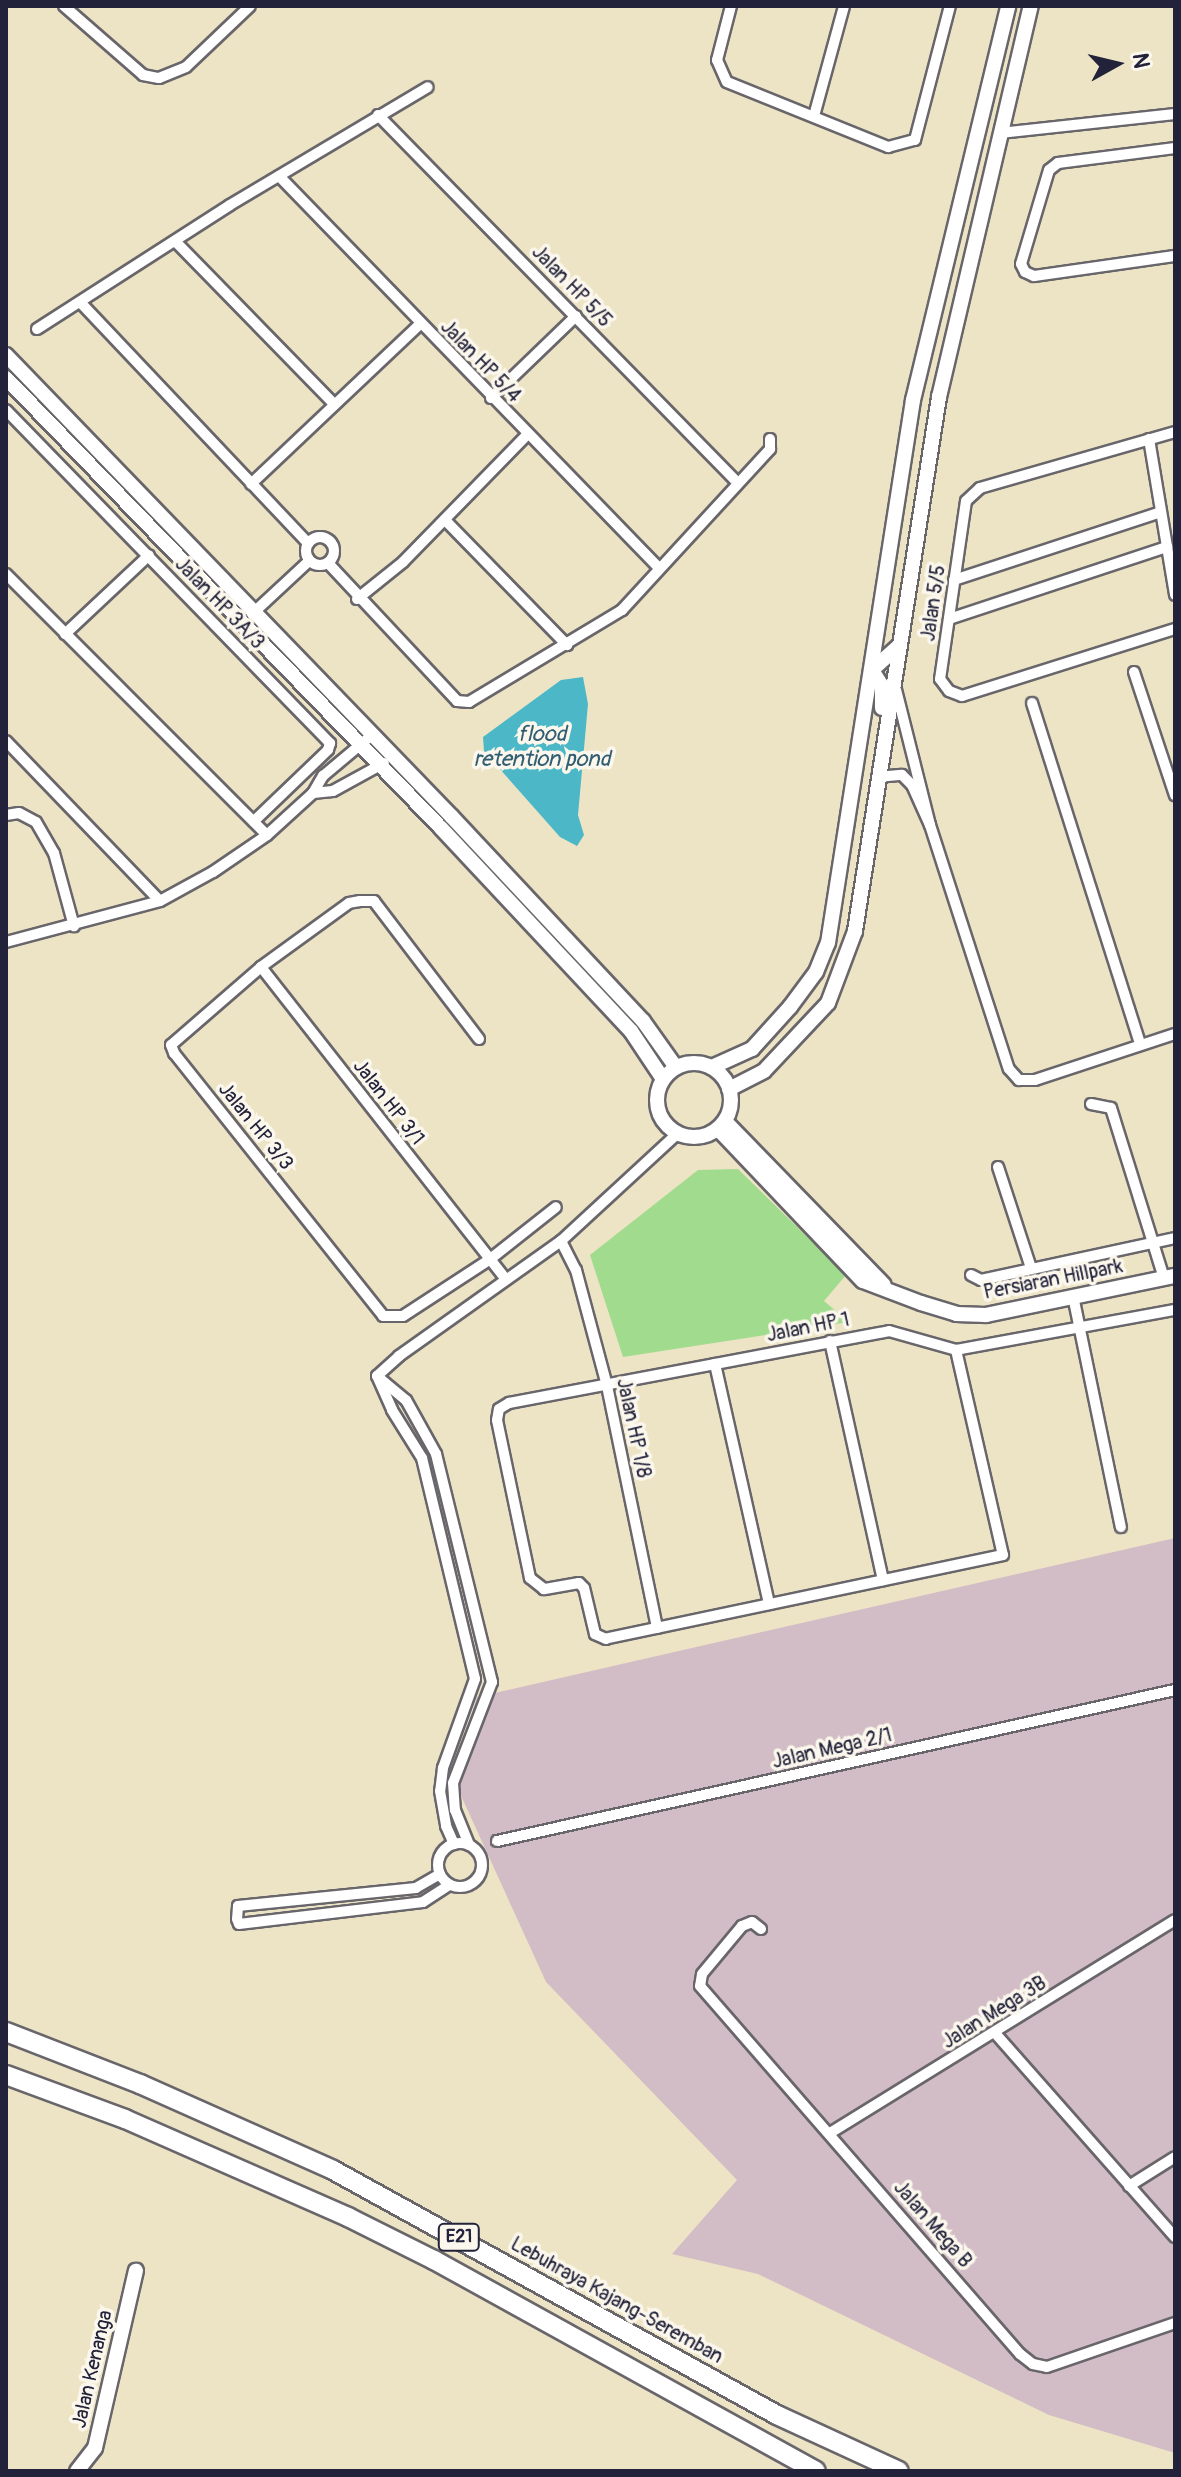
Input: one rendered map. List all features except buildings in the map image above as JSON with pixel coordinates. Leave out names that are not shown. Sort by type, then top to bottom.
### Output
[{"type":"highway","name":"Lebuhraya Kajang-Seremban","points":[[6,2032],[140,2084],[333,2170],[777,2415],[899,2471]]},
{"type":"highway","name":"E21","points":[[6,2075],[125,2119],[348,2217],[434,2260],[816,2471]]},
{"type":"street","points":[[64,6],[143,75],[159,78],[186,67],[249,6]]},
{"type":"street","points":[[731,6],[717,60],[727,82],[888,147],[915,140],[950,6]]},
{"type":"street","points":[[814,116],[844,6]]},
{"type":"street","points":[[712,1067],[729,1089],[731,1100],[722,1125],[698,1137],[677,1134],[660,1116],[657,1091],[663,1079],[675,1066],[691,1063],[712,1067],[752,1049],[816,972],[835,909],[913,400],[1008,6]]},
{"type":"street","points":[[729,1089],[764,1071],[828,1003],[855,931],[939,397],[1031,6]]},
{"type":"street","points":[[37,329],[279,176],[428,87]]},
{"type":"street","points":[[1000,133],[1175,114]]},
{"type":"street","name":"Jalan HP 5/5","points":[[378,115],[738,483]]},
{"type":"street","points":[[1175,148],[1058,163],[1043,181],[1021,264],[1025,272],[1034,276],[1175,256]]},
{"type":"street","name":"Jalan HP 5/4","points":[[279,176],[659,568]]},
{"type":"street","points":[[175,241],[333,403]]},
{"type":"street","points":[[80,302],[308,543]]},
{"type":"street","points":[[491,398],[576,316]]},
{"type":"street","points":[[251,484],[333,403],[420,324]]},
{"type":"street","points":[[6,355],[393,755],[643,1021],[675,1066]]},
{"type":"street","points":[[6,378],[361,745],[631,1031],[663,1079]]},
{"type":"street","points":[[913,400],[939,397]]},
{"type":"street","name":"Jalan HP 3A/3","points":[[6,410],[330,743],[328,750],[254,821]]},
{"type":"street","name":"Jalan 5/5","points":[[1175,432],[980,488],[966,501],[940,679],[949,691],[962,696],[1175,629]]},
{"type":"street","points":[[357,599],[403,562],[527,435]]},
{"type":"street","points":[[328,563],[357,599],[457,701],[469,702],[622,610],[772,446],[770,439]]},
{"type":"street","points":[[1149,439],[1175,595]]},
{"type":"street","points":[[954,580],[1161,512]]},
{"type":"street","points":[[445,520],[567,645]]},
{"type":"street","points":[[316,537],[329,541],[334,553],[328,563],[318,566],[309,561],[306,554],[308,543],[316,537]]},
{"type":"street","points":[[949,619],[1167,547]]},
{"type":"street","points":[[65,634],[149,555]]},
{"type":"street","points":[[243,622],[309,561]]},
{"type":"street","points":[[6,574],[267,835]]},
{"type":"street","points":[[872,670],[899,646]]},
{"type":"street","points":[[872,670],[882,686],[881,752]]},
{"type":"street","points":[[1134,672],[1175,795]]},
{"type":"street","points":[[894,676],[930,825],[1009,1069],[1019,1080],[1035,1080],[1175,1034]]},
{"type":"street","points":[[1032,703],[1140,1044]]},
{"type":"street","points":[[6,942],[160,901],[213,872],[267,835],[313,793],[323,776],[373,734]]},
{"type":"street","points":[[6,741],[160,901]]},
{"type":"street","points":[[313,793],[333,791],[381,766],[393,755]]},
{"type":"street","points":[[877,777],[902,775],[912,785],[930,825]]},
{"type":"street","points":[[6,815],[19,813],[36,822],[54,853],[74,926]]},
{"type":"street","points":[[261,967],[349,903],[374,901],[479,1039]]},
{"type":"street","name":"Jalan HP 3/1","points":[[261,967],[506,1280]]},
{"type":"street","name":"Jalan HP 3/3","points":[[261,967],[177,1036],[171,1045],[174,1053],[383,1316],[403,1316],[489,1260]]},
{"type":"street","points":[[1091,1104],[1111,1108],[1152,1243],[1170,1277]]},
{"type":"street","name":"Persiaran Hillpark","points":[[722,1125],[893,1294],[956,1314],[986,1315],[1170,1277]]},
{"type":"street","points":[[377,1376],[399,1356],[561,1241],[677,1134]]},
{"type":"street","points":[[998,1167],[1031,1268]]},
{"type":"street","points":[[489,1260],[556,1207]]},
{"type":"street","points":[[971,1275],[981,1280],[1175,1238]]},
{"type":"street","name":"Jalan HP 1/8","points":[[561,1241],[576,1270],[607,1386],[657,1628]]},
{"type":"street","points":[[1073,1296],[1121,1527]]},
{"type":"street","name":"Jalan HP 1","points":[[657,1628],[606,1639],[595,1634],[584,1588],[579,1583],[544,1589],[530,1578],[497,1420],[499,1409],[509,1403],[889,1331],[956,1350],[1175,1310]]},
{"type":"street","points":[[830,1341],[883,1580]]},
{"type":"street","points":[[657,1628],[1003,1555],[956,1350]]},
{"type":"street","points":[[715,1364],[769,1604]]},
{"type":"street","points":[[377,1376],[406,1400],[436,1454],[492,1682],[453,1783],[455,1810],[469,1845],[482,1861],[480,1875],[470,1885],[449,1885],[423,1902],[239,1924],[237,1919],[238,1906],[416,1888],[440,1874]]},
{"type":"street","points":[[377,1376],[392,1410],[422,1458],[475,1679],[443,1768],[440,1791],[446,1826],[454,1844]]},
{"type":"street","points":[[452,1579],[462,1575],[464,1562]]},
{"type":"street","name":"Jalan Mega 2/1","points":[[497,1841],[1175,1690]]},
{"type":"street","points":[[454,1844],[469,1845]]},
{"type":"street","points":[[449,1885],[440,1874],[439,1860],[454,1844]]},
{"type":"street","name":"Jalan Mega 3B","points":[[830,2133],[1175,1920]]},
{"type":"street","name":"Jalan Mega B","points":[[761,1929],[752,1922],[742,1926],[702,1974],[700,1986],[706,1996],[830,2133],[1020,2354],[1033,2364],[1047,2367],[1175,2323]]},
{"type":"street","points":[[995,2033],[1175,2237]]},
{"type":"street","points":[[1129,2186],[1175,2157]]},
{"type":"street","name":"Jalan Kenanga","points":[[77,2471],[95,2448],[136,2271]]},
{"type":"shaded area","points":[[1175,1538],[1175,2453],[1049,2415],[758,2274],[672,2254],[737,2180],[546,1982],[452,1776],[477,1697]]},
{"type":"green space","points":[[738,1169],[846,1275],[824,1301],[849,1322],[623,1357],[590,1255],[698,1170]]},
{"type":"water","name":"flood retention pond","points":[[583,677],[588,704],[578,815],[584,835],[577,846],[560,837],[484,751],[483,737],[561,680]]}]
